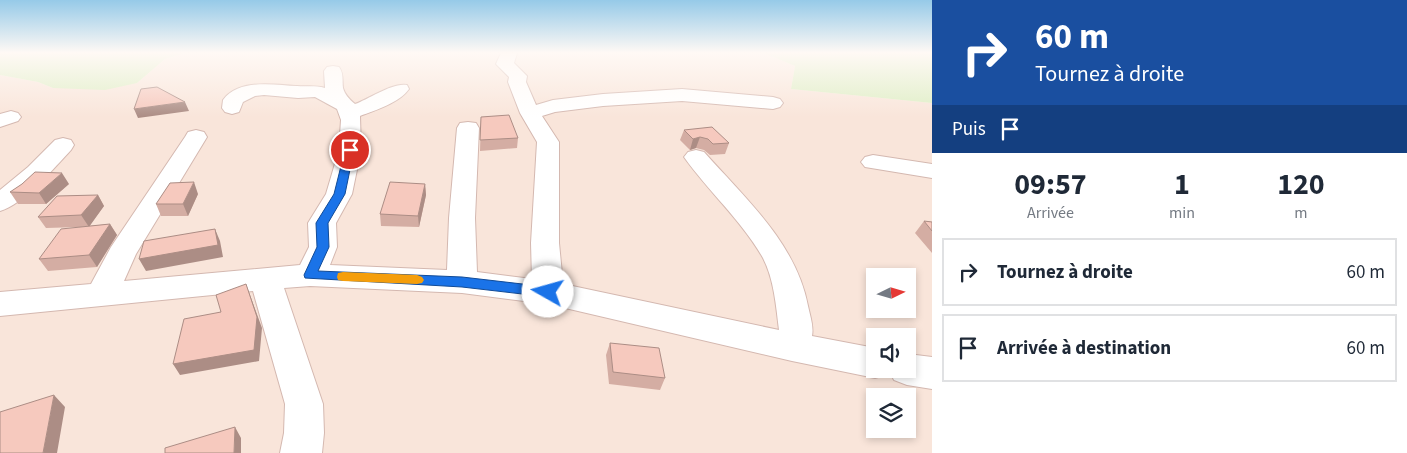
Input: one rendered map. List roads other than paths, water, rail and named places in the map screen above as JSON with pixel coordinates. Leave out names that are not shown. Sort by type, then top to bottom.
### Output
[{"type":"street","points":[[310,275],[323,247],[322,223],[339,194],[350,150],[351,120],[334,89],[333,74]]},
{"type":"street","points":[[516,74],[530,113],[548,142],[545,243],[548,292]]},
{"type":"street","points":[[232,108],[233,100],[243,92],[270,88],[298,92],[316,91],[343,107],[378,102],[400,89]]},
{"type":"street","points":[[530,113],[553,106],[603,100],[682,96],[717,97],[773,103]]},
{"type":"street","points":[[462,282],[462,218],[468,128]]},
{"type":"street","points":[[102,294],[121,254],[196,136]]},
{"type":"street","points":[[0,203],[37,172],[63,145]]},
{"type":"street","points":[[696,157],[759,231],[778,259],[790,294],[796,330],[792,348]]},
{"type":"street","points":[[873,162],[932,171]]},
{"type":"street","points":[[0,304],[310,275],[462,282],[548,292],[792,348],[866,361]]},
{"type":"street","points":[[265,279],[304,404],[302,453]]},
{"type":"street","points":[[916,370],[932,373]]}]
